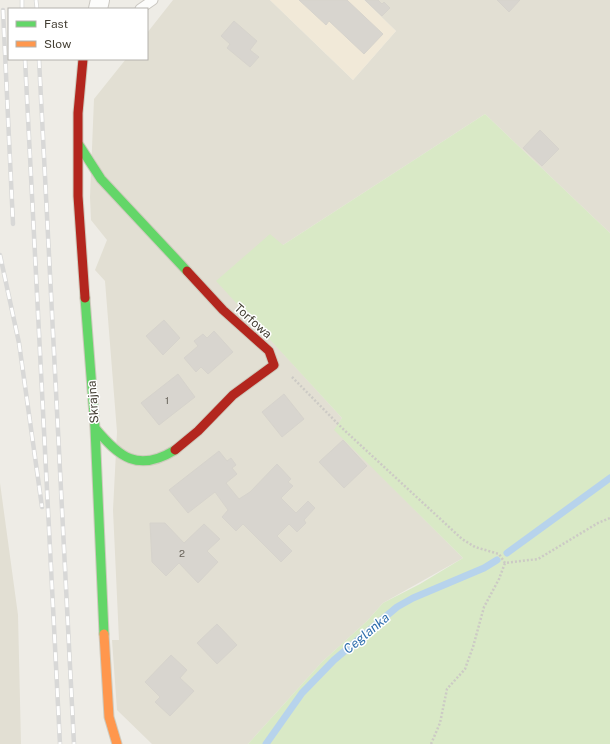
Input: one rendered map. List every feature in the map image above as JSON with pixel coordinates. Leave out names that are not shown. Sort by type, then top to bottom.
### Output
[{"type":"street","name":"Skrajna","points":[[83,60],[78,113],[78,196],[95,428],[106,686],[109,717],[117,744]]},
{"type":"street","name":"Torfowa","points":[[79,145],[101,179],[223,310],[269,351],[274,365]]},
{"type":"street","points":[[95,428],[108,442],[127,457],[135,461],[155,461],[164,457],[183,444],[228,399],[274,365]]},
{"type":"lane","points":[[141,8],[153,0]]},
{"type":"path","points":[[274,365],[286,370],[342,428],[462,539],[475,547],[499,554],[505,563]]},
{"type":"path","points":[[505,563],[538,559],[598,523],[610,518]]},
{"type":"path","points":[[431,744],[440,723],[448,689],[465,669],[473,647],[484,607],[499,579],[505,563]]},
{"type":"shaded area","points":[[173,0],[270,0],[353,80],[396,31],[364,0],[610,0],[610,233],[485,114],[283,245],[217,281],[342,418],[335,430],[463,558],[383,603],[367,621],[322,662],[248,744],[152,744],[117,710],[112,640],[119,640],[113,510],[117,432],[105,281],[95,270],[107,240],[91,220],[90,197],[94,99],[125,60],[148,60],[148,32]]},
{"type":"shaded area","points":[[270,0],[364,0],[396,31],[353,80]]},
{"type":"shaded area","points":[[0,483],[18,615],[21,744],[0,744]]},
{"type":"green space","points":[[485,114],[610,233],[610,744],[248,744],[322,662],[367,621],[383,603],[420,584],[463,558],[334,430],[342,418],[216,281],[270,234],[283,245]]},
{"type":"building","points":[[299,0],[347,0],[383,34],[364,54],[329,21],[326,25]]},
{"type":"building","points":[[365,0],[378,0],[382,4],[384,2],[390,8],[382,16]]},
{"type":"building","points":[[497,0],[520,0],[509,12]]},
{"type":"building","points":[[234,21],[257,41],[250,50],[259,57],[250,67],[227,48],[230,44],[221,36]]},
{"type":"building","points":[[540,130],[559,149],[542,166],[523,148]]},
{"type":"building","points":[[164,320],[180,338],[163,355],[146,336]]},
{"type":"building","points":[[214,331],[233,352],[208,374],[201,367],[196,372],[184,358],[198,346],[194,341],[203,334],[207,338]]},
{"type":"building","points":[[178,374],[195,397],[159,425],[141,403]]},
{"type":"building","points":[[284,394],[304,419],[282,437],[262,412]]},
{"type":"building","points":[[343,440],[367,466],[344,488],[319,462]]},
{"type":"building","points":[[219,451],[227,461],[231,458],[236,465],[232,468],[237,474],[226,483],[239,499],[250,492],[277,464],[291,479],[288,482],[293,486],[281,498],[296,513],[308,501],[315,508],[304,520],[306,523],[297,532],[289,524],[277,536],[292,551],[281,562],[243,524],[236,531],[222,517],[228,510],[215,492],[188,513],[169,490]]},
{"type":"building","points":[[150,523],[165,523],[184,543],[204,524],[220,539],[207,551],[218,562],[198,583],[179,563],[166,576],[152,562]]},
{"type":"building","points":[[217,624],[237,645],[217,664],[197,643]]},
{"type":"building","points":[[171,655],[187,670],[180,678],[194,691],[170,716],[155,702],[160,697],[145,682]]},
{"type":"waterway","name":"Ceglanka","points":[[507,553],[610,478]]},
{"type":"waterway","name":"Ceglanka","points":[[266,744],[302,693],[334,660],[397,607],[413,598],[484,568],[497,560]]},
{"type":"railway","points":[[22,0],[22,8]]},
{"type":"railway","points":[[36,0],[37,8]]},
{"type":"railway","points":[[3,10],[13,224]]},
{"type":"railway","points":[[25,60],[60,744]]},
{"type":"railway","points":[[39,60],[74,744]]},
{"type":"railway","points":[[0,255],[19,343],[42,507]]},
{"type":"traffic: fast","points":[[79,145],[101,179],[187,271]]},
{"type":"traffic: fast","points":[[85,298],[95,428],[104,634]]},
{"type":"traffic: fast","points":[[95,428],[112,447],[121,454],[140,461],[162,457],[175,450]]},
{"type":"traffic: slow","points":[[104,634],[109,717],[117,744]]},
{"type":"traffic: jam","points":[[83,60],[78,113],[78,196],[85,298]]},
{"type":"traffic: jam","points":[[175,450],[198,431],[233,395],[274,365],[269,351],[223,310],[187,271]]}]
